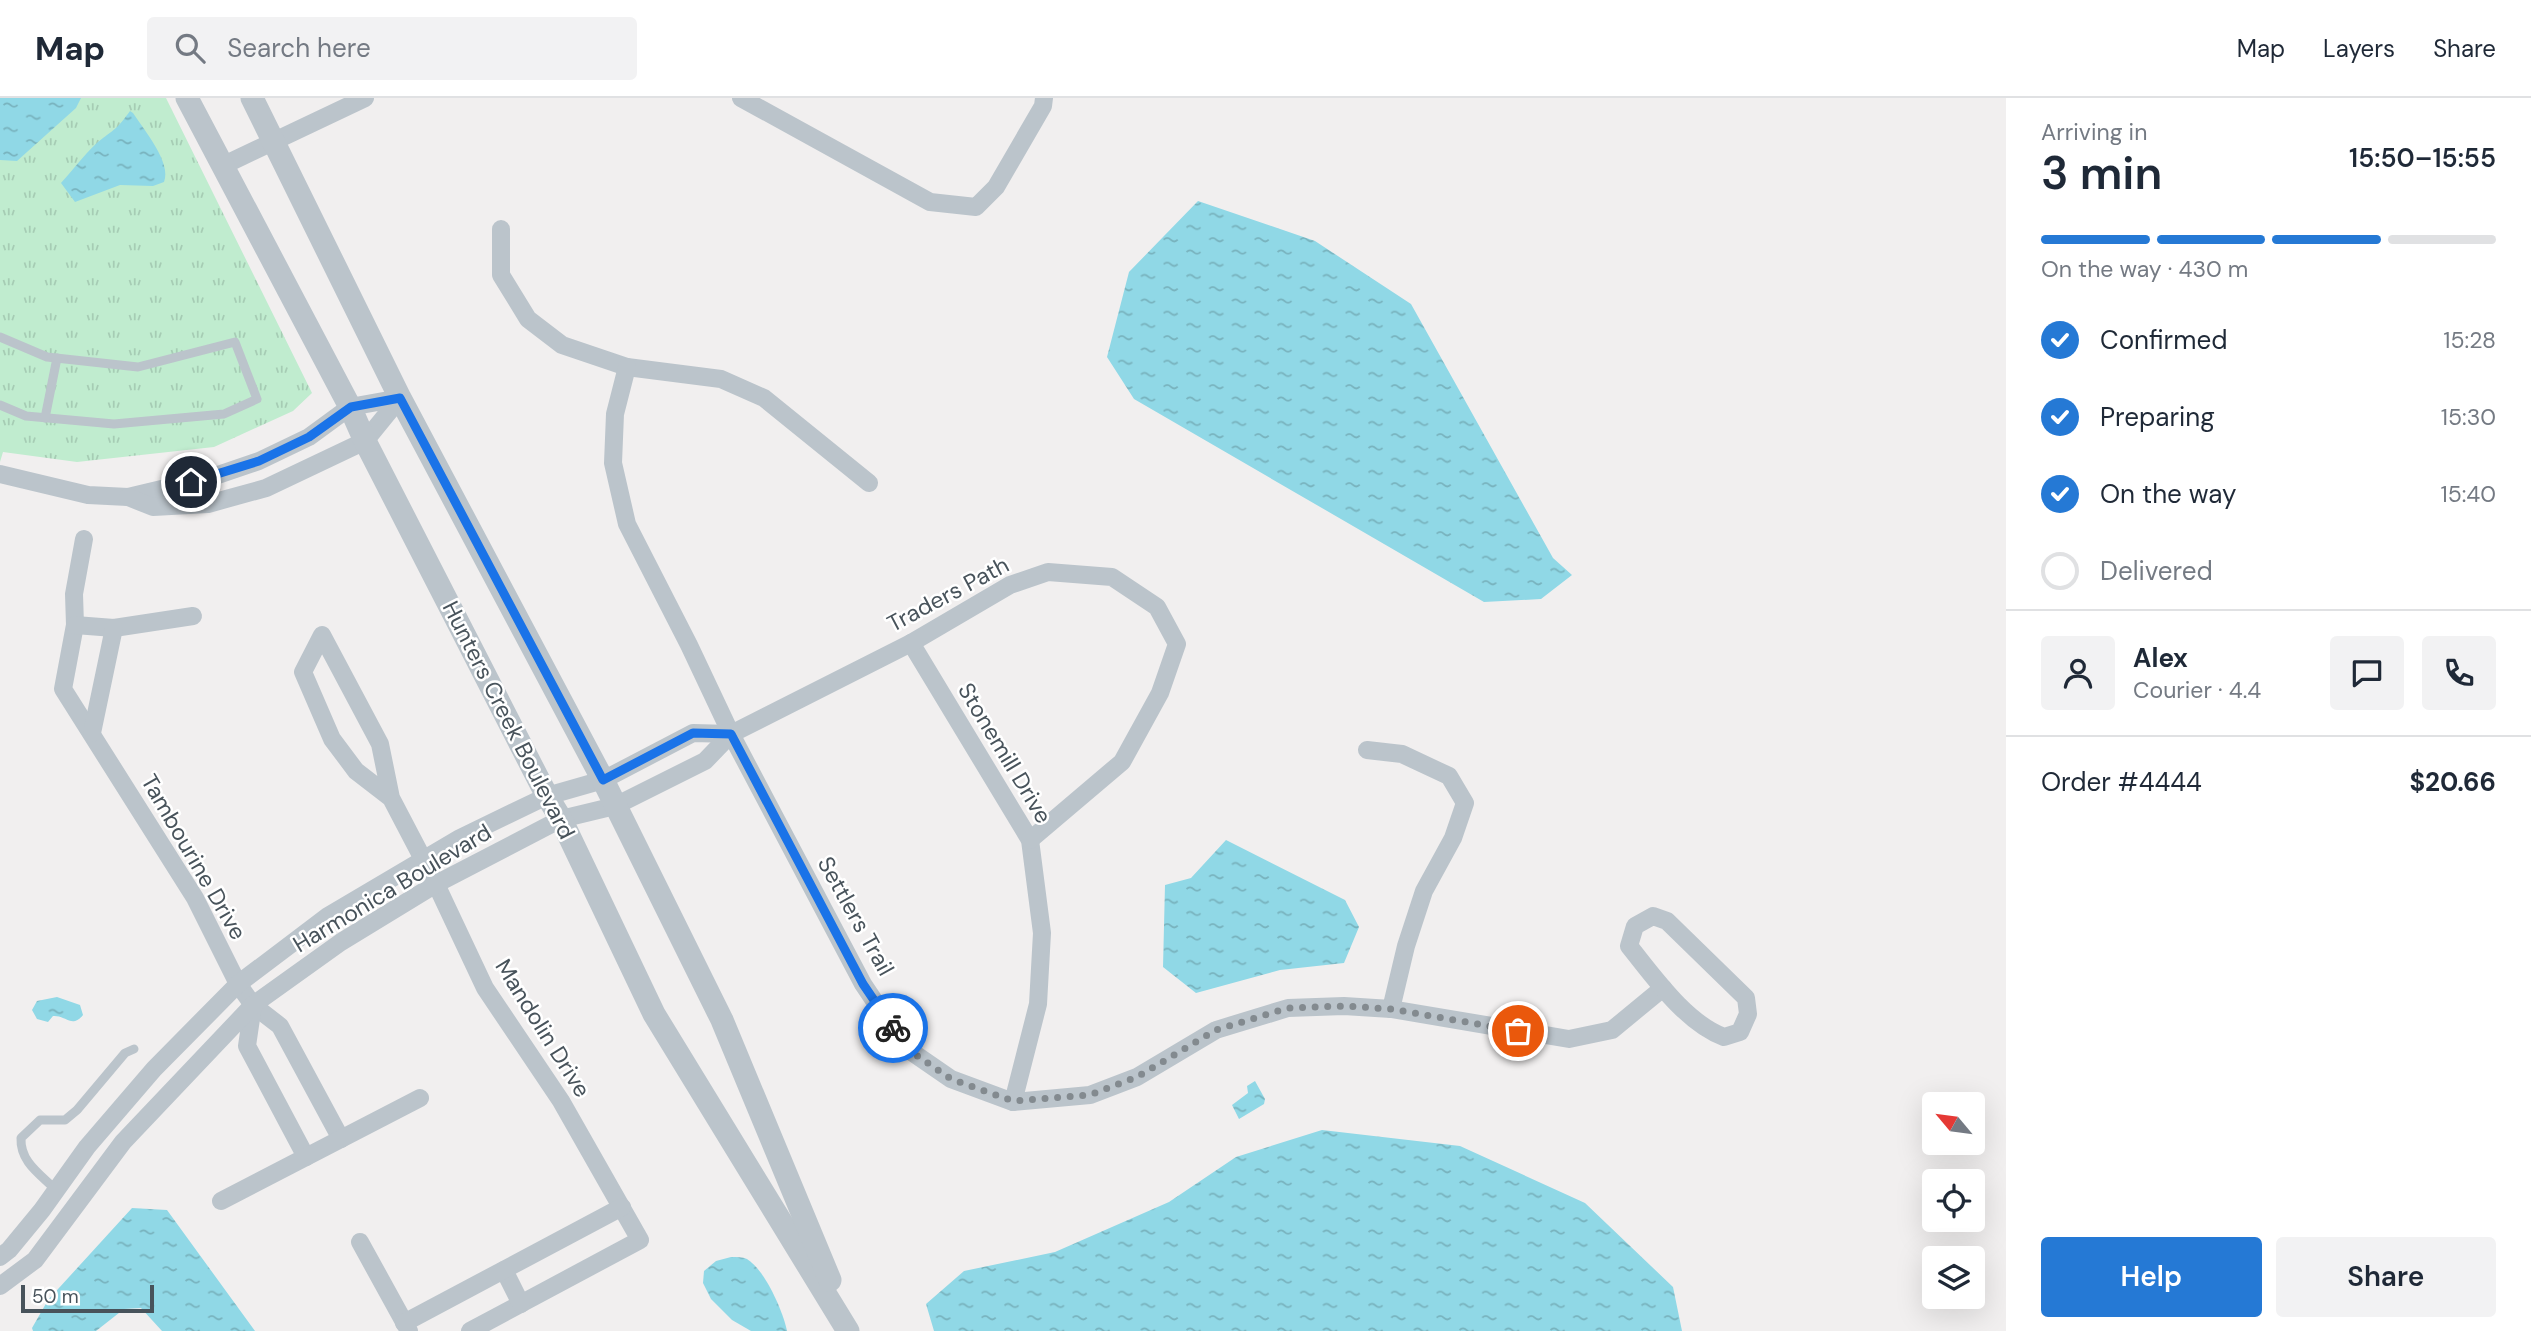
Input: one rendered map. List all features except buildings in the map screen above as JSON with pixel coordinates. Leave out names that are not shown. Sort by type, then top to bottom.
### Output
[{"type":"street","name":"Hunters Creek Boulevard","points":[[187,98],[351,407],[365,441],[561,819],[654,1014],[850,1331]]},
{"type":"street","name":"Hunters Creek Boulevard","points":[[252,98],[400,398],[603,780],[722,1020],[850,1331]]},
{"type":"street","points":[[222,166],[365,98]]},
{"type":"street","points":[[741,98],[930,202],[976,207],[996,187],[1043,106],[1044,98]]},
{"type":"street","points":[[501,229],[501,275],[528,319],[562,345],[626,367],[720,379],[764,398],[869,483]]},
{"type":"street","name":"Settlers Trail","points":[[626,367],[615,414],[613,463],[627,524],[731,734],[863,984],[906,1048],[951,1079],[1013,1101],[1090,1095],[1137,1077],[1216,1030],[1288,1008],[1344,1006],[1391,1009],[1569,1039],[1612,1030],[1663,988]]},
{"type":"street","points":[[0,474],[88,495],[128,497],[212,477],[259,461],[309,437],[351,407],[400,398]]},
{"type":"street","points":[[128,497],[153,507],[208,504],[266,488],[365,441],[400,398]]},
{"type":"street","name":"Tambourine Drive","points":[[84,539],[74,594],[75,625],[64,688],[195,898],[238,984],[253,1005],[279,1026],[341,1139]]},
{"type":"street","name":"Traders Path","points":[[561,819],[615,806],[705,761],[731,734],[911,643],[1010,585],[1048,572],[1112,577],[1157,607],[1177,644],[1160,693],[1122,762],[1030,840]]},
{"type":"street","points":[[75,625],[114,628],[193,616]]},
{"type":"street","points":[[92,733],[114,628]]},
{"type":"street","name":"Mandolin Drive","points":[[391,799],[356,771],[332,739],[303,672],[322,635],[380,744],[391,799],[436,884],[485,988],[561,1101],[640,1240],[470,1331]]},
{"type":"street","name":"Stonemill Drive","points":[[911,643],[1030,840],[1042,933],[1038,1004],[1013,1101]]},
{"type":"street","name":"Traders Path","points":[[547,796],[603,780],[693,733],[731,734]]},
{"type":"street","points":[[1367,750],[1402,754],[1449,776],[1465,803],[1453,838],[1424,891],[1406,946],[1391,1009]]},
{"type":"street","name":"Harmonica Boulevard","points":[[0,1257],[9,1250],[87,1147],[154,1069],[238,984],[328,916],[460,838],[547,796]]},
{"type":"street","name":"Harmonica Boulevard","points":[[0,1286],[35,1259],[122,1142],[253,1005],[341,942],[436,884],[561,819]]},
{"type":"street","points":[[1653,916],[1667,921],[1745,998],[1748,1013],[1740,1032],[1724,1037],[1709,1031],[1663,988],[1629,946],[1635,926],[1653,916]]},
{"type":"street","points":[[253,1005],[247,1046],[306,1157]]},
{"type":"street","points":[[221,1201],[420,1098]]},
{"type":"street","points":[[360,1242],[407,1327],[504,1270],[622,1207]]},
{"type":"street","points":[[504,1270],[521,1304]]},
{"type":"lane","points":[[0,337],[47,357],[138,367],[235,342],[257,399],[224,414],[114,424],[26,416],[0,405]]},
{"type":"lane","points":[[45,418],[57,358]]},
{"type":"lane","points":[[56,1190],[25,1160],[21,1150],[21,1138],[40,1120],[65,1120],[77,1110],[125,1053],[134,1049]]},
{"type":"green space","points":[[0,98],[166,98],[312,393],[293,411],[214,447],[77,462],[3,452],[0,462]]},
{"type":"water","points":[[0,98],[81,98],[76,108],[17,161],[0,160]]},
{"type":"water","points":[[130,111],[161,156],[164,182],[153,186],[120,185],[75,202],[61,183],[92,147],[118,126]]},
{"type":"water","points":[[1198,201],[1315,241],[1411,304],[1553,558],[1572,575],[1541,599],[1484,602],[1134,399],[1107,357],[1129,272]]},
{"type":"water","points":[[1226,840],[1345,900],[1359,927],[1344,963],[1280,970],[1196,993],[1163,967],[1165,885],[1191,878]]},
{"type":"water","points":[[57,997],[80,1005],[83,1015],[76,1021],[58,1016],[53,1016],[48,1022],[37,1019],[32,1010],[37,1001]]},
{"type":"water","points":[[1255,1081],[1265,1099],[1264,1104],[1239,1119],[1232,1105],[1248,1093],[1247,1086]]},
{"type":"water","points":[[1322,1130],[1460,1146],[1585,1203],[1673,1287],[1682,1331],[934,1331],[926,1304],[964,1271],[1055,1252],[1169,1202],[1236,1157]]},
{"type":"water","points":[[132,1208],[167,1210],[255,1331],[162,1331],[141,1308],[124,1309],[96,1331],[33,1331],[32,1328],[48,1300]]},
{"type":"water","points":[[731,1257],[747,1259],[767,1281],[787,1331],[751,1331],[732,1320],[711,1299],[703,1283],[704,1271],[716,1261]]},
{"type":"way so far","points":[[893,1028],[906,1048],[951,1079],[1013,1101],[1090,1095],[1137,1077],[1216,1030],[1288,1008],[1344,1006],[1391,1009],[1518,1031]]},
{"type":"route","points":[[191,482],[259,461],[309,437],[351,407],[400,398],[603,780],[693,733],[731,734],[863,984],[893,1028]]}]
